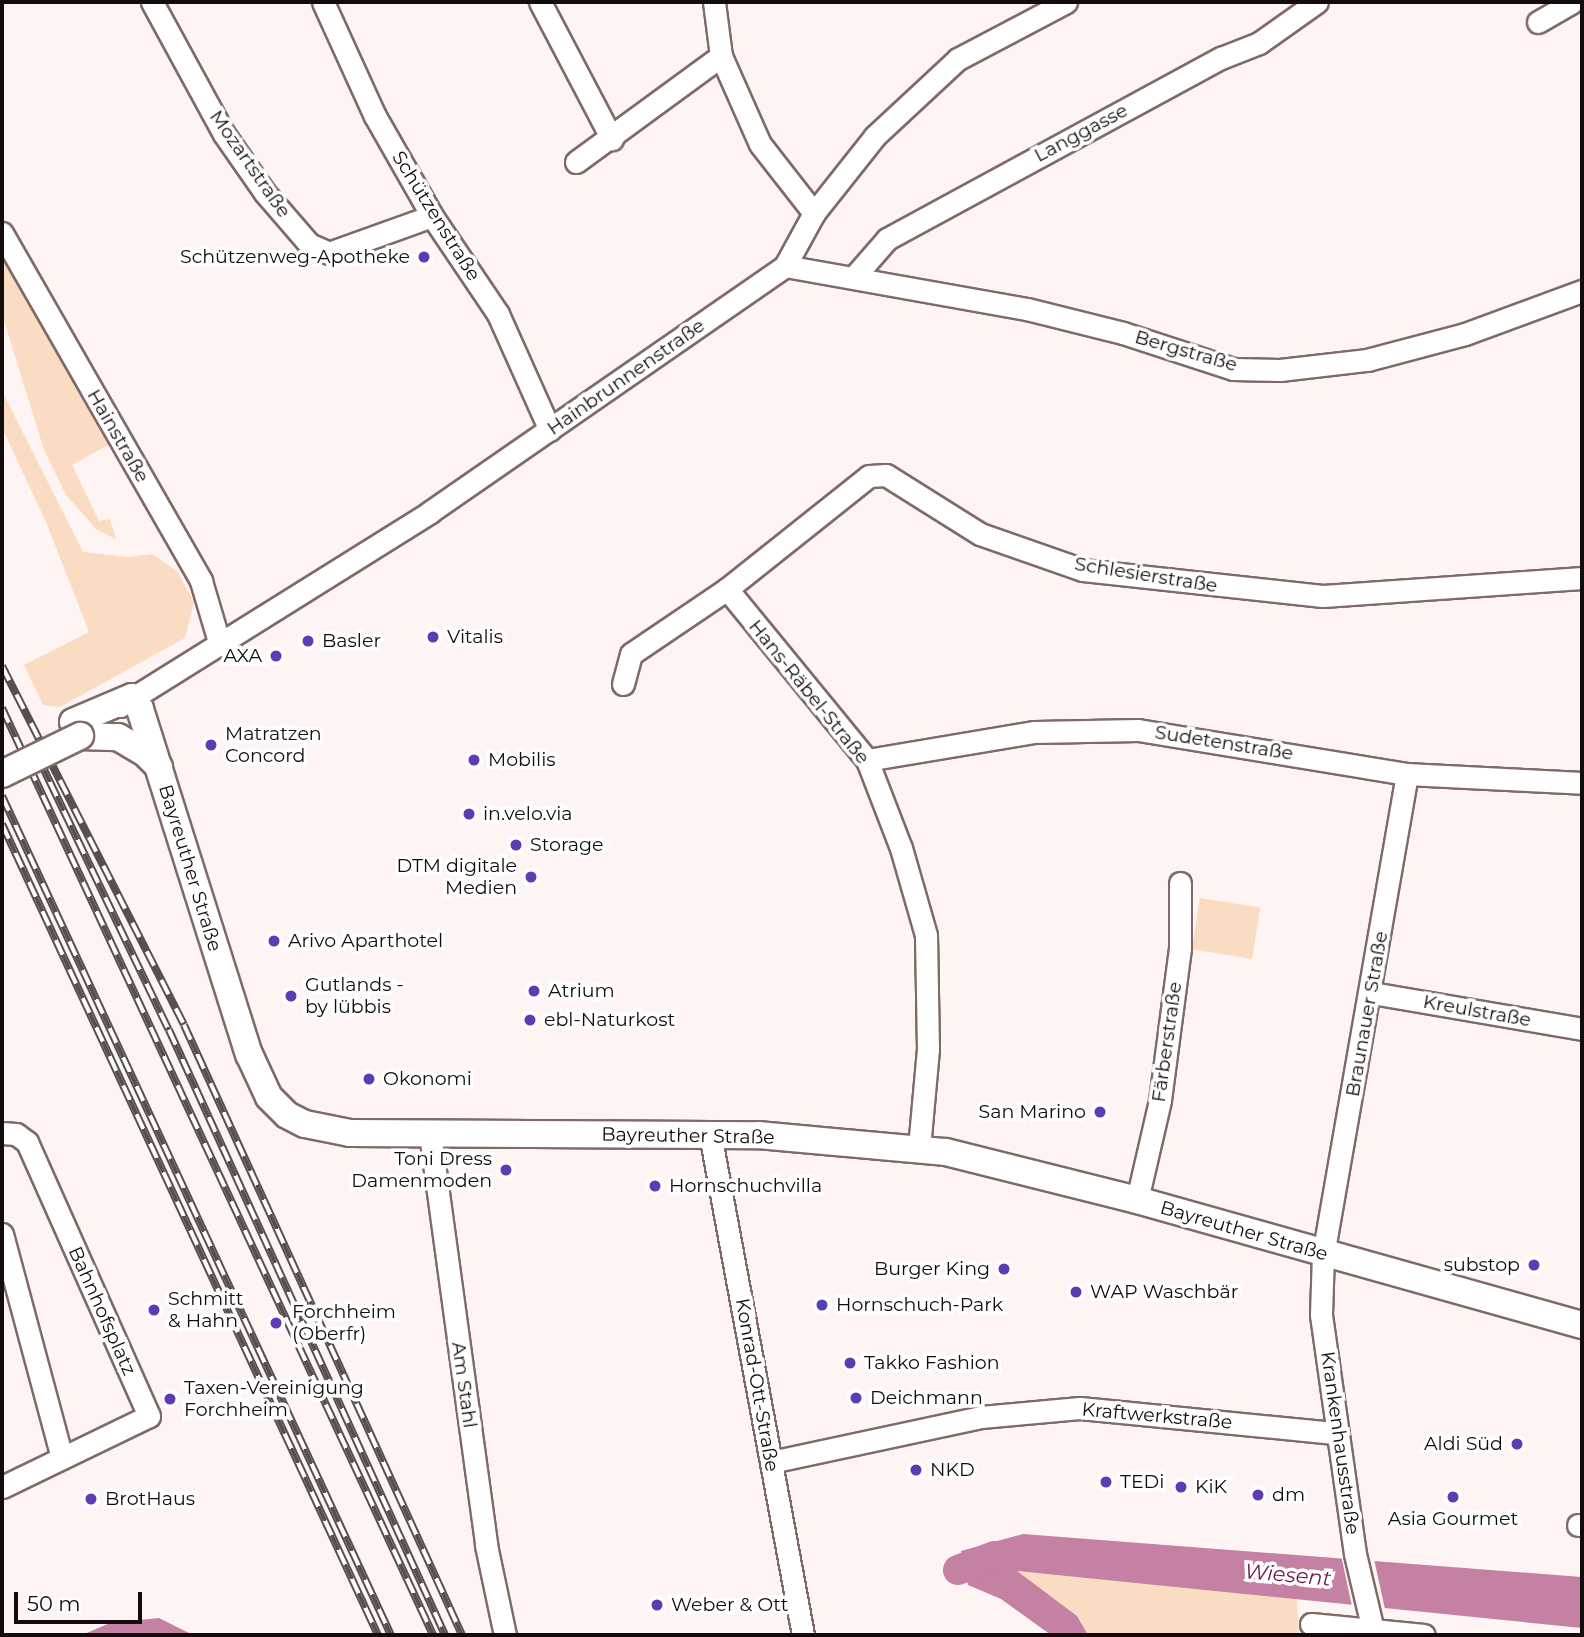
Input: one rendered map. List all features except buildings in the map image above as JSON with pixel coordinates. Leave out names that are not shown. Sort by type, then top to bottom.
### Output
[{"type":"main road","points":[[2,774],[132,697]]},
{"type":"main road","name":"Bayreuther Straße","points":[[132,697],[147,722],[249,1054],[268,1097],[288,1115],[324,1130],[430,1134],[710,1134],[919,1148],[1137,1200],[1582,1325]]},
{"type":"main road","points":[[2,755],[77,729],[118,737],[145,752],[159,767]]},
{"type":"street","name":"Mozartstraße","points":[[152,2],[224,134],[265,193],[309,244],[330,253],[432,216]]},
{"type":"street","name":"Schützenstraße","points":[[323,2],[375,116],[432,216],[498,314],[550,430]]},
{"type":"street","points":[[540,2],[612,139]]},
{"type":"street","points":[[714,2],[722,56],[760,144],[814,212]]},
{"type":"street","name":"Hainbrunnenstraße","points":[[132,697],[220,645],[550,430],[785,266],[814,212],[875,136],[958,59],[1066,2]]},
{"type":"street","name":"Langgasse","points":[[854,276],[887,239],[1221,58],[1259,43],[1317,2]]},
{"type":"street","points":[[1538,22],[1572,2]]},
{"type":"street","points":[[576,162],[612,139],[722,56]]},
{"type":"street","name":"Hainstraße","points":[[2,233],[201,581],[220,645]]},
{"type":"street","name":"Bergstraße","points":[[785,266],[854,276],[1027,309],[1123,333],[1233,369],[1280,370],[1367,360],[1465,334],[1582,291]]},
{"type":"street","name":"Schlesierstraße","points":[[727,589],[869,476],[886,475],[980,534],[1083,570],[1323,596],[1582,578]]},
{"type":"street","points":[[623,684],[631,654],[727,589]]},
{"type":"street","name":"Hans-Räbel-Straße","points":[[727,589],[867,760],[901,848],[926,935],[928,1049],[919,1148]]},
{"type":"street","name":"Sudetenstraße","points":[[867,760],[1035,732],[1138,730],[1407,774],[1582,783]]},
{"type":"street","name":"Braunauer Straße","points":[[1323,1254],[1372,993],[1407,774]]},
{"type":"street","name":"Färberstraße","points":[[1137,1200],[1160,1100],[1180,948],[1180,883]]},
{"type":"street","name":"Kreulstraße","points":[[1372,993],[1582,1029]]},
{"type":"street","name":"Bahnhofsplatz","points":[[2,1133],[16,1134],[27,1142],[149,1416],[2,1487]]},
{"type":"street","name":"Am Stahl","points":[[430,1134],[486,1545],[505,1635]]},
{"type":"street","name":"Konrad-Ott-Straße","points":[[710,1134],[803,1635]]},
{"type":"street","points":[[2,1234],[62,1458]]},
{"type":"street","name":"Krankenhausstraße","points":[[1323,1254],[1321,1315],[1356,1557],[1371,1623]]},
{"type":"street","name":"Kraftwerkstraße","points":[[771,1462],[981,1417],[1080,1408],[1337,1433]]},
{"type":"street","points":[[1311,1623],[1371,1623],[1424,1635]]},
{"type":"shaded area","points":[[2,247],[112,443],[72,465],[99,521],[110,519],[116,539],[97,530],[66,495],[44,450],[2,314]]},
{"type":"shaded area","points":[[2,391],[83,552],[128,557],[152,554],[177,571],[194,602],[185,638],[60,707],[43,705],[24,665],[89,632],[46,522],[2,428]]},
{"type":"shaded area","points":[[1200,898],[1260,908],[1252,959],[1192,949]]},
{"type":"shaded area","points":[[1016,1571],[1297,1598],[1299,1635],[1088,1635],[1077,1616]]},
{"type":"water","points":[[1023,1534],[1582,1577],[1582,1628],[1017,1571],[1077,1616],[1088,1635],[1051,1635],[1001,1599],[968,1585],[961,1551]]},
{"type":"water","points":[[159,1618],[193,1635],[82,1635],[110,1623]]},
{"type":"pier","points":[[1341,1555],[1374,1559],[1386,1614],[1353,1611]]},
{"type":"waterway","name":"Wiesent","points":[[958,1570],[994,1556]]},
{"type":"railway","points":[[2,666],[184,1025],[462,1635]]},
{"type":"railway","points":[[2,708],[433,1635]]},
{"type":"railway","points":[[36,753],[169,1030],[445,1635]]},
{"type":"railway","points":[[2,796],[391,1635]]},
{"type":"railway","points":[[2,824],[378,1635]]},
{"type":"place","name":"Schützenweg-Apotheke","points":[[424,257]]},
{"type":"place","name":"Vitalis","points":[[433,637]]},
{"type":"place","name":"Basler","points":[[308,641]]},
{"type":"place","name":"AXA","points":[[276,656]]},
{"type":"place","name":"Matratzen Concord","points":[[211,745]]},
{"type":"place","name":"Mobilis","points":[[474,760]]},
{"type":"place","name":"in.velo.via","points":[[469,814]]},
{"type":"place","name":"Storage","points":[[516,845]]},
{"type":"place","name":"DTM digitale Medien","points":[[531,877]]},
{"type":"place","name":"Arivo Aparthotel","points":[[274,941]]},
{"type":"place","name":"Atrium","points":[[534,991]]},
{"type":"place","name":"Gutlands - by lübbis","points":[[291,996]]},
{"type":"place","name":"ebl-Naturkost","points":[[530,1020]]},
{"type":"place","name":"Okonomi","points":[[369,1079]]},
{"type":"place","name":"San Marino","points":[[1100,1112]]},
{"type":"place","name":"Toni Dress Damenmoden","points":[[506,1170]]},
{"type":"place","name":"Hornschuchvilla","points":[[655,1186]]},
{"type":"place","name":"substop","points":[[1534,1265]]},
{"type":"place","name":"Burger King","points":[[1004,1269]]},
{"type":"place","name":"WAP Waschbär","points":[[1076,1292]]},
{"type":"place","name":"Hornschuch-Park","points":[[822,1305]]},
{"type":"place","name":"Schmitt & Hahn","points":[[154,1310]]},
{"type":"place","name":"Forchheim (Oberfr)","points":[[276,1323]]},
{"type":"place","name":"Takko Fashion","points":[[850,1363]]},
{"type":"place","name":"Deichmann","points":[[856,1398]]},
{"type":"place","name":"Taxen-Vereinigung Forchheim","points":[[170,1399]]},
{"type":"place","name":"Aldi Süd","points":[[1517,1444]]},
{"type":"place","name":"NKD","points":[[916,1470]]},
{"type":"place","name":"TEDi","points":[[1106,1482]]},
{"type":"place","name":"KiK","points":[[1181,1487]]},
{"type":"place","name":"dm","points":[[1258,1495]]},
{"type":"place","name":"Asia Gourmet","points":[[1453,1497]]},
{"type":"place","name":"BrotHaus","points":[[91,1499]]},
{"type":"place","name":"Weber & Ott","points":[[657,1605]]}]
